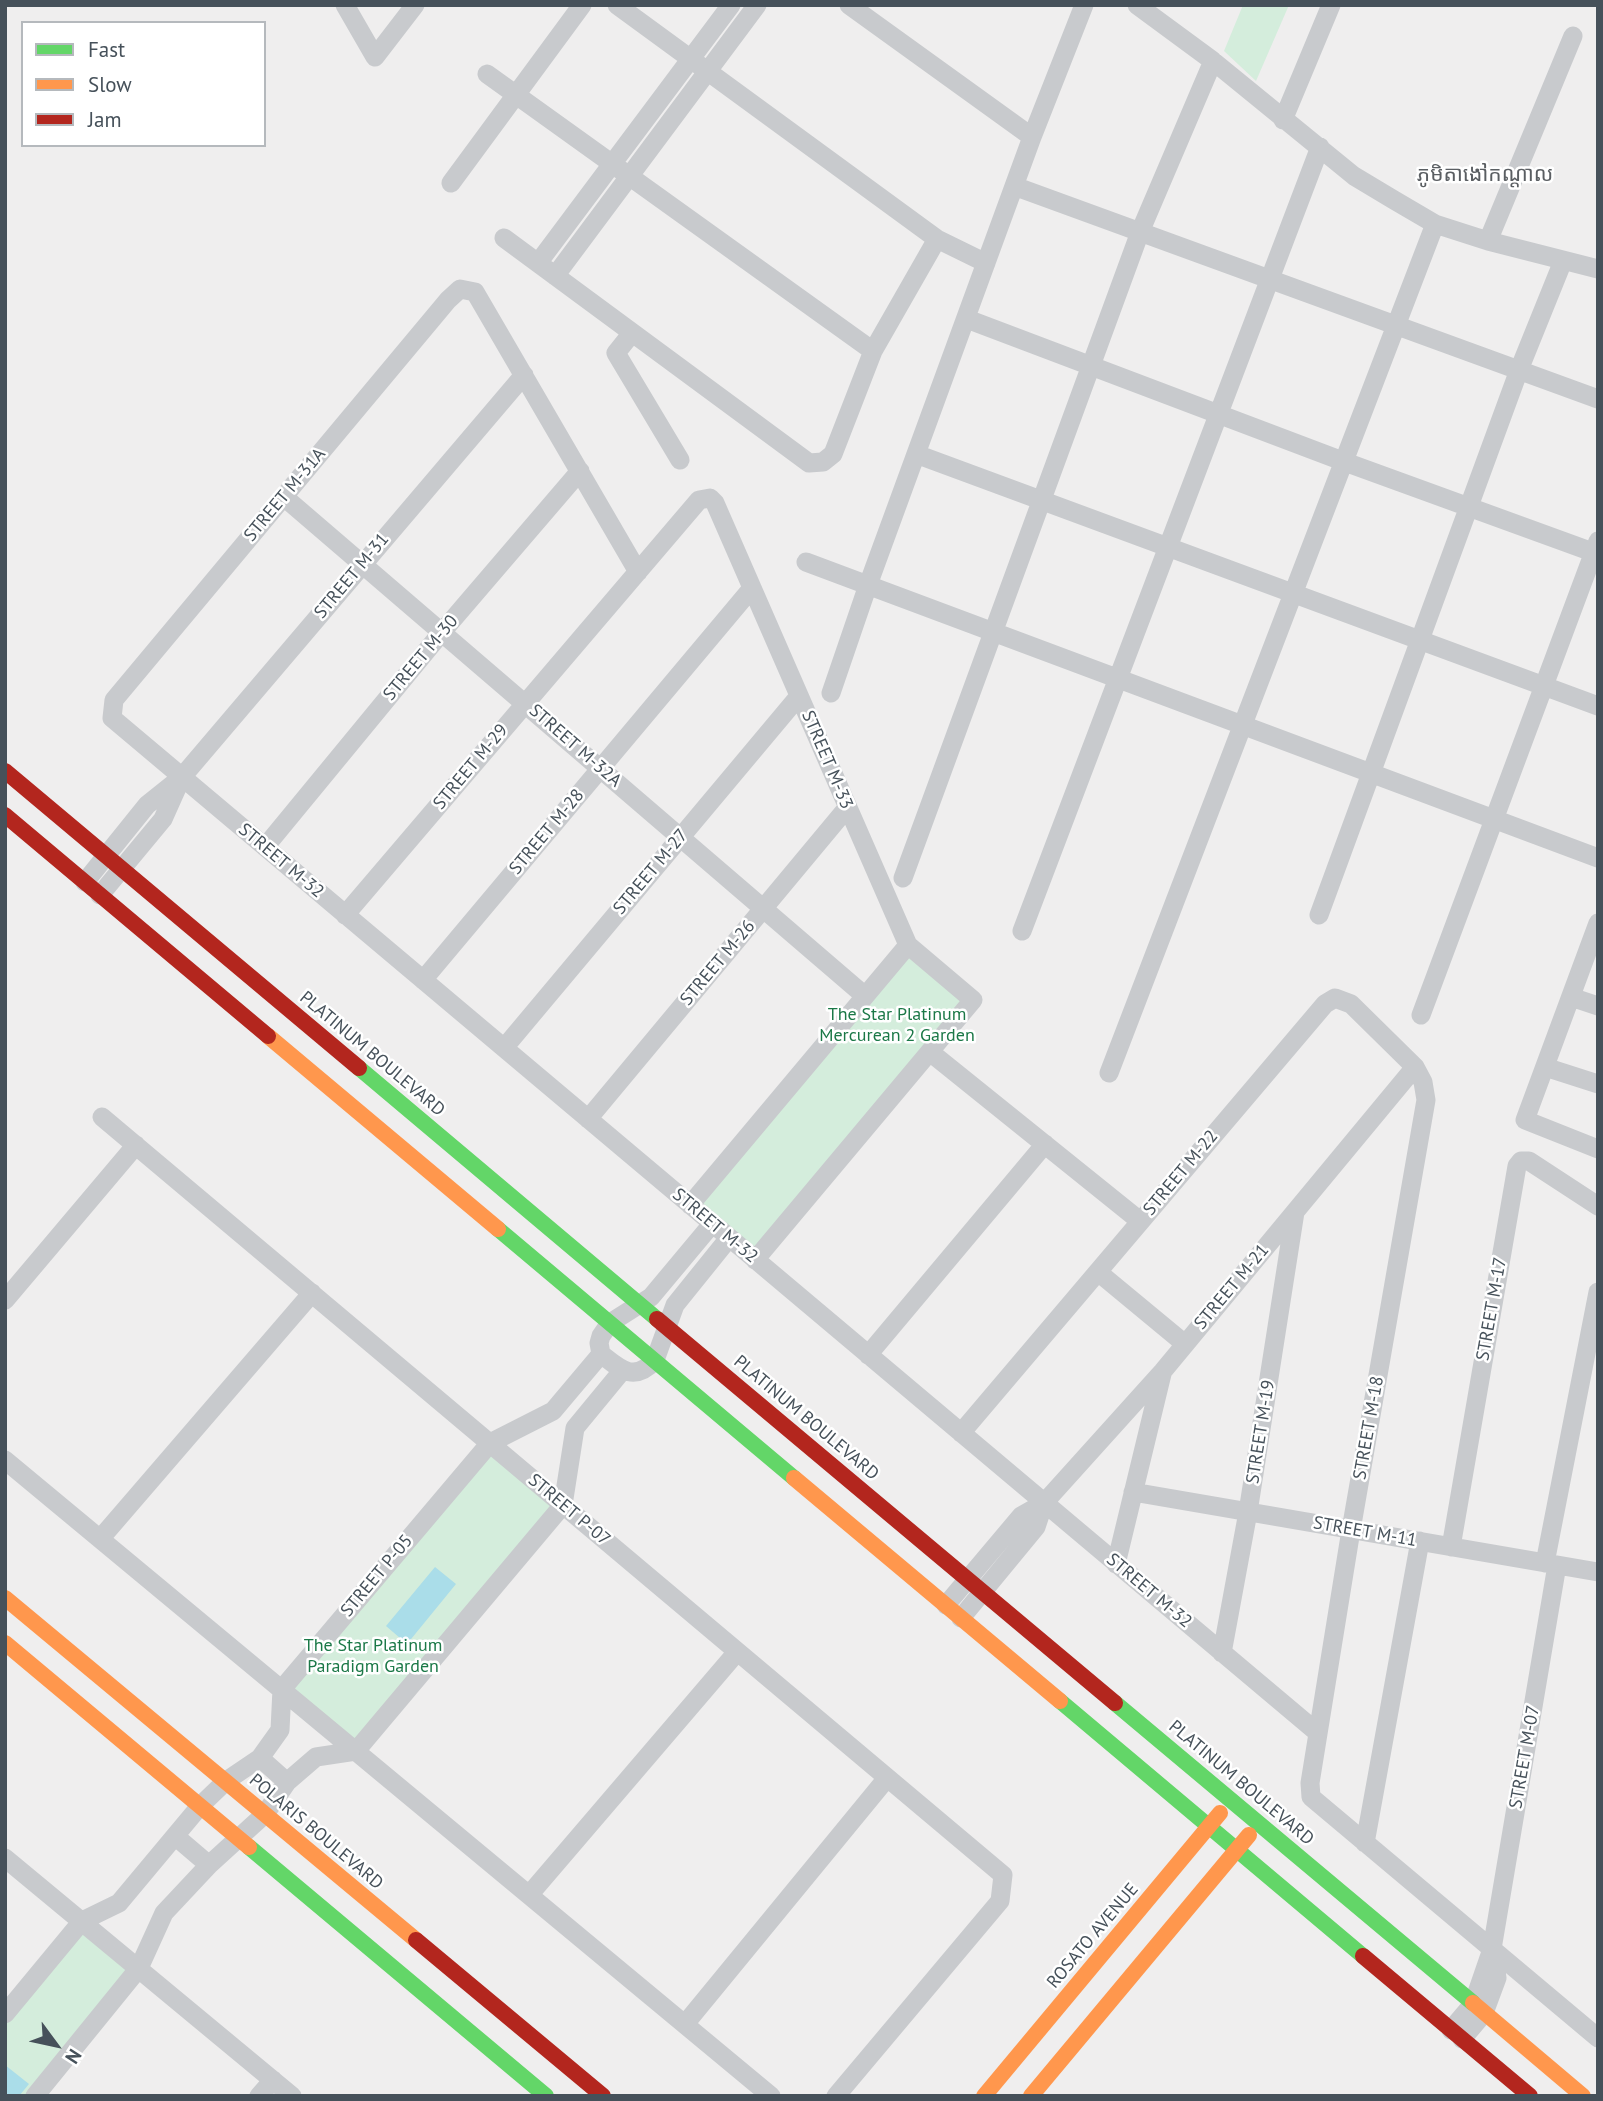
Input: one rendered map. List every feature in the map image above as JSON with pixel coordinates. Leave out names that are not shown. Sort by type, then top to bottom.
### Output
[{"type":"street","points":[[345,5],[375,57],[415,5]]},
{"type":"street","points":[[451,183],[582,5]]},
{"type":"street","points":[[617,5],[937,239],[986,263]]},
{"type":"street","points":[[538,263],[731,5]]},
{"type":"street","points":[[555,276],[757,5]]},
{"type":"street","points":[[849,5],[1032,137]]},
{"type":"street","points":[[831,693],[1032,137],[1084,5]]},
{"type":"street","points":[[1137,5],[1213,61],[1354,176],[1435,223],[1488,241],[1598,269]]},
{"type":"street","points":[[1164,24],[1171,5]]},
{"type":"street","points":[[1283,120],[1331,5]]},
{"type":"street","points":[[1488,241],[1573,36]]},
{"type":"street","points":[[903,878],[1140,232],[1213,61]]},
{"type":"street","points":[[486,74],[873,351]]},
{"type":"street","points":[[1022,931],[1320,147]]},
{"type":"street","points":[[1014,186],[1598,398]]},
{"type":"street","points":[[1110,1073],[1435,223]]},
{"type":"street","points":[[504,238],[809,463],[823,462],[833,454],[873,351],[937,239]]},
{"type":"street","points":[[1319,915],[1519,370],[1563,261]]},
{"type":"street","name":"STREET M-31A","points":[[112,719],[114,700],[460,289],[475,292],[524,375]]},
{"type":"street","points":[[967,319],[1470,508],[1596,549],[1420,1015]]},
{"type":"street","points":[[632,333],[617,353],[680,460]]},
{"type":"street","points":[[524,375],[638,572]]},
{"type":"street","name":"STREET M-31","points":[[182,777],[524,375]]},
{"type":"street","points":[[916,454],[1598,706]]},
{"type":"street","name":"STREET M-30","points":[[265,847],[442,632],[580,471]]},
{"type":"street","name":"STREET M-32A","points":[[284,496],[865,996]]},
{"type":"street","name":"STREET M-29","points":[[345,915],[699,500],[710,498]]},
{"type":"street","name":"STREET M-33","points":[[710,498],[715,503],[908,945],[974,1000],[930,1052]]},
{"type":"street","points":[[806,562],[1598,858]]},
{"type":"street","name":"STREET M-28","points":[[423,980],[752,588]]},
{"type":"street","name":"STREET M-27","points":[[504,1048],[799,696]]},
{"type":"street","name":"STREET M-32","points":[[112,719],[1318,1733]]},
{"type":"street","name":"PLATINUM BOULEVARD","points":[[5,771],[1583,2096]]},
{"type":"street","points":[[85,882],[148,805],[182,777]]},
{"type":"street","points":[[100,895],[163,819],[182,777]]},
{"type":"street","name":"STREET M-26","points":[[588,1119],[848,808]]},
{"type":"street","points":[[5,815],[1457,2034],[1518,2092],[1540,2060]]},
{"type":"street","points":[[1597,927],[1525,1120],[1598,1149]]},
{"type":"street","points":[[690,1205],[908,945]]},
{"type":"street","points":[[1571,997],[1598,1006]]},
{"type":"street","name":"STREET M-22","points":[[961,1433],[1325,1004],[1335,998],[1351,1004],[1415,1067]]},
{"type":"street","points":[[755,1260],[930,1052],[1140,1221]]},
{"type":"street","name":"STREET M-21","points":[[954,1612],[976,1586],[1036,1527],[1044,1503],[1163,1371],[1415,1067]]},
{"type":"street","name":"STREET M-18","points":[[1365,1843],[1311,1797],[1310,1792],[1351,1530],[1426,1100],[1423,1083],[1415,1067]]},
{"type":"street","points":[[1545,1067],[1598,1084]]},
{"type":"street","name":"STREET P-07","points":[[102,1117],[1003,1875],[1000,1901],[836,2096]]},
{"type":"street","points":[[868,1355],[1045,1144]]},
{"type":"street","points":[[5,1300],[136,1145]]},
{"type":"street","name":"STREET M-17","points":[[1451,1547],[1517,1166],[1521,1161],[1529,1161],[1598,1206]]},
{"type":"street","name":"STREET M-19","points":[[1222,1653],[1248,1512],[1296,1211]]},
{"type":"street","points":[[490,1443],[553,1411],[601,1354],[601,1336],[610,1323],[657,1290],[712,1224]]},
{"type":"street","points":[[601,1354],[622,1371],[633,1373],[642,1370],[654,1360],[675,1305],[729,1238]]},
{"type":"street","points":[[1098,1272],[1185,1344]]},
{"type":"street","name":"STREET M-07","points":[[1479,2008],[1497,1978],[1493,1950],[1551,1564],[1598,1292]]},
{"type":"street","points":[[100,1539],[312,1293]]},
{"type":"street","points":[[35,2096],[139,1968],[164,1913],[209,1865],[265,1814],[287,1782],[316,1757],[356,1751],[563,1505],[575,1428],[622,1371]]},
{"type":"street","points":[[1116,1564],[1163,1371]]},
{"type":"street","points":[[553,1411],[575,1428]]},
{"type":"street","name":"STREET P-05","points":[[282,1689],[490,1443]]},
{"type":"street","points":[[5,1460],[771,2096]]},
{"type":"street","name":"STREET M-11","points":[[1133,1492],[1598,1572]]},
{"type":"street","points":[[1420,1541],[1365,1843],[1598,2038]]},
{"type":"street","name":"POLARIS BOULEVARD","points":[[5,1598],[603,2096]]},
{"type":"street","points":[[5,1643],[546,2096]]},
{"type":"street","points":[[529,1895],[737,1652]]},
{"type":"street","points":[[5,2014],[82,1921],[119,1903],[200,1806],[226,1781],[260,1758],[280,1730],[282,1689]]},
{"type":"street","points":[[260,1758],[287,1782]]},
{"type":"street","points":[[685,2024],[887,1778]]},
{"type":"street","name":"ROSATO AVENUE","points":[[984,2096],[1231,1800]]},
{"type":"street","points":[[1031,2096],[1258,1824]]},
{"type":"street","points":[[175,1836],[209,1865]]},
{"type":"street","points":[[5,1857],[292,2096]]},
{"type":"street","points":[[1457,2034],[1479,2008]]},
{"type":"street","points":[[259,2096],[273,2080]]},
{"type":"green space","points":[[1243,5],[1289,5],[1256,81],[1224,51]]},
{"type":"green space","name":"The Star Platinum Mercurean 2 Garden","points":[[908,945],[973,1000],[755,1260],[690,1205]]},
{"type":"green space","name":"The Star Platinum Paradigm Garden","points":[[490,1443],[563,1505],[356,1751],[282,1689]]},
{"type":"green space","points":[[82,1921],[139,1968],[35,2096],[5,2096],[5,2014]]},
{"type":"water","points":[[435,1567],[456,1584],[407,1644],[386,1626]]},
{"type":"water","points":[[5,2065],[29,2084],[19,2096],[5,2096]]},
{"type":"traffic: fast","points":[[359,1068],[657,1319]]},
{"type":"traffic: fast","points":[[498,1229],[794,1478]]},
{"type":"traffic: fast","points":[[1060,1701],[1363,1956]]},
{"type":"traffic: fast","points":[[1115,1703],[1473,2003]]},
{"type":"traffic: fast","points":[[249,1847],[546,2096]]},
{"type":"traffic: slow","points":[[268,1036],[498,1229]]},
{"type":"traffic: slow","points":[[794,1478],[1060,1701]]},
{"type":"traffic: slow","points":[[5,1598],[416,1940]]},
{"type":"traffic: slow","points":[[5,1643],[249,1847]]},
{"type":"traffic: slow","points":[[984,2096],[1220,1813]]},
{"type":"traffic: slow","points":[[1031,2096],[1249,1835]]},
{"type":"traffic: slow","points":[[1473,2003],[1583,2096]]},
{"type":"traffic: jam","points":[[5,771],[359,1068]]},
{"type":"traffic: jam","points":[[5,815],[268,1036]]},
{"type":"traffic: jam","points":[[657,1319],[1115,1703]]},
{"type":"traffic: jam","points":[[416,1940],[603,2096]]},
{"type":"traffic: jam","points":[[1363,1956],[1530,2096]]},
{"type":"district","name":"ភូមិតាងៅកណ្តាល","points":[[1485,175]]}]
